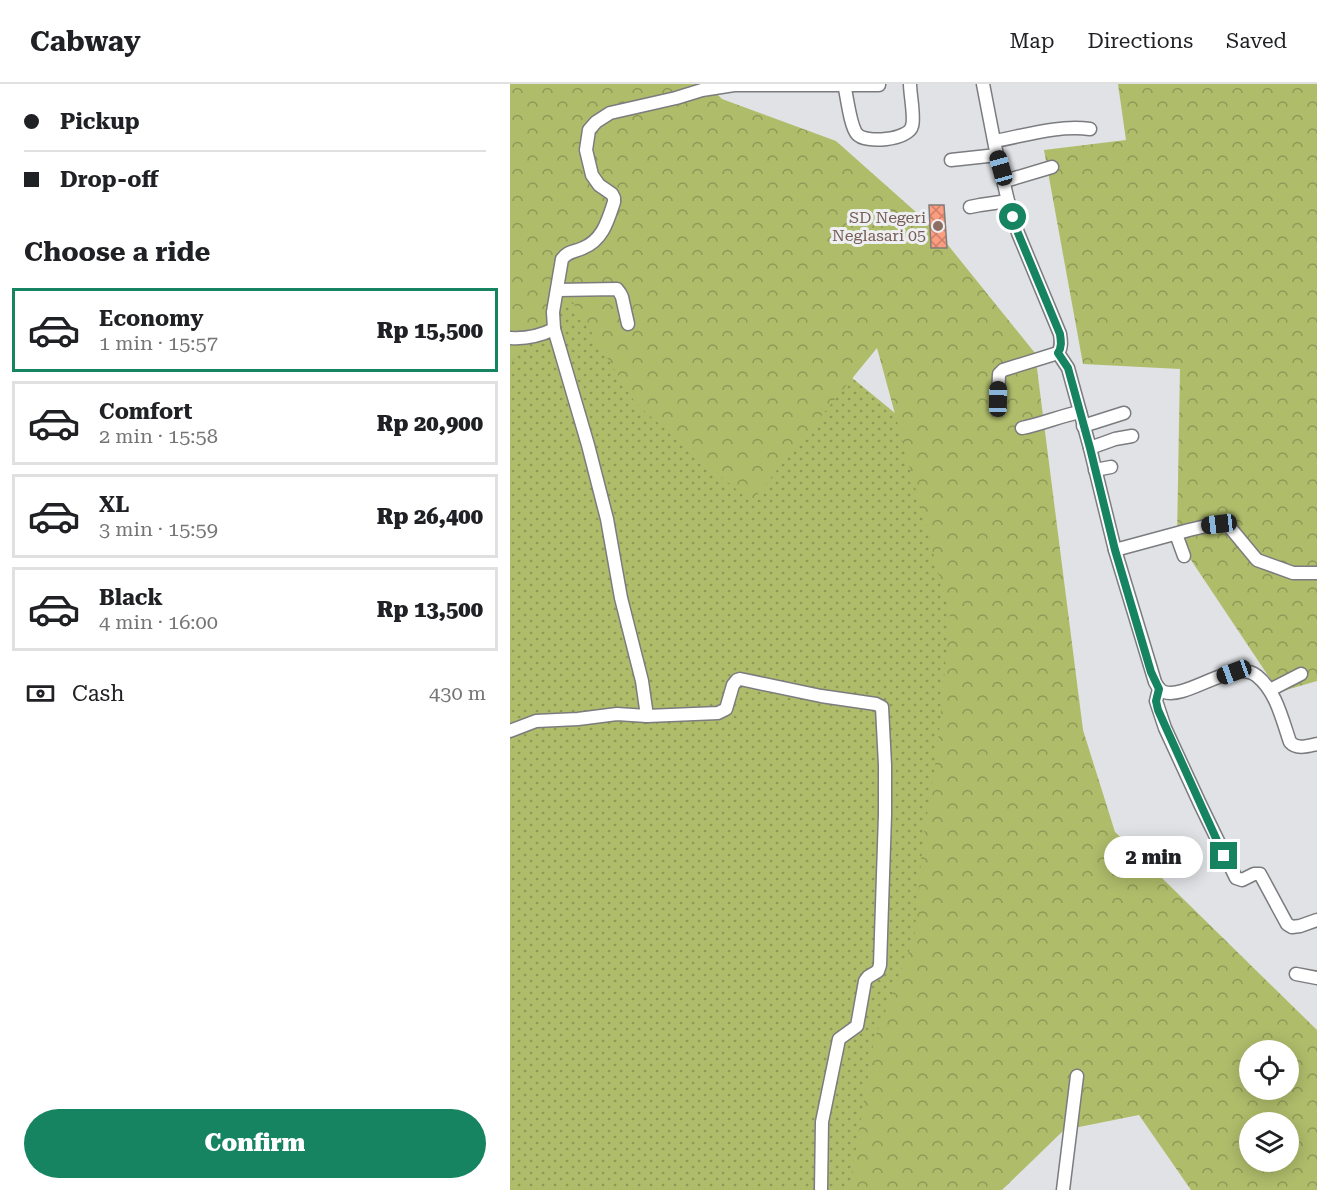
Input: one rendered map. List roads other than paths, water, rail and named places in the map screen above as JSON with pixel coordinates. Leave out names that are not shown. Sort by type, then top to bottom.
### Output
[{"type":"street","points":[[844,85],[856,134],[862,138],[878,140],[896,137],[911,130],[913,123],[910,84]]},
{"type":"street","points":[[983,84],[1008,201],[1018,233],[1062,343],[1058,353],[1003,370],[999,374],[998,399]]},
{"type":"street","points":[[647,716],[642,681],[621,598],[607,519],[554,329],[553,312],[562,259],[566,254],[582,249],[600,236],[614,202],[612,195],[591,175],[586,150],[589,129],[610,113],[702,90],[734,85],[879,85]]},
{"type":"street","points":[[995,141],[1073,127],[1090,129]]},
{"type":"street","points":[[951,160],[997,155]]},
{"type":"street","points":[[1005,181],[1052,167]]},
{"type":"street","points":[[970,207],[1008,201]]},
{"type":"street","points":[[614,290],[625,280]]},
{"type":"street","points":[[556,290],[617,289],[620,292],[628,324]]},
{"type":"street","points":[[510,338],[532,337],[554,329]]},
{"type":"street","points":[[1058,353],[1068,368],[1115,550],[1151,672],[1159,689],[1163,692],[1176,692],[1245,670],[1257,676],[1270,690],[1290,742],[1303,747],[1317,744]]},
{"type":"street","points":[[1022,428],[1080,412]]},
{"type":"street","points":[[1083,426],[1124,413]]},
{"type":"street","points":[[1090,448],[1132,436]]},
{"type":"street","points":[[1095,470],[1111,467]]},
{"type":"street","points":[[1115,550],[1153,538],[1206,526],[1228,525],[1257,560],[1293,573],[1317,573]]},
{"type":"street","points":[[1176,534],[1184,556]]},
{"type":"street","points":[[1270,690],[1301,674]]},
{"type":"street","points":[[510,731],[536,721],[617,714],[647,716],[711,714],[726,709],[734,682],[740,679],[820,696],[880,705],[883,710],[885,765],[880,965],[878,971],[865,981],[857,1026],[839,1039],[822,1122],[821,1190]]},
{"type":"street","points":[[1159,689],[1156,701],[1165,728],[1236,879],[1242,880],[1254,874],[1260,874],[1287,924],[1292,927],[1317,920]]},
{"type":"street","points":[[1296,974],[1317,978]]},
{"type":"street","points":[[1063,1190],[1077,1076]]},
{"type":"place","name":"SD Negeri Neglasari 05","points":[[938,226]]}]
